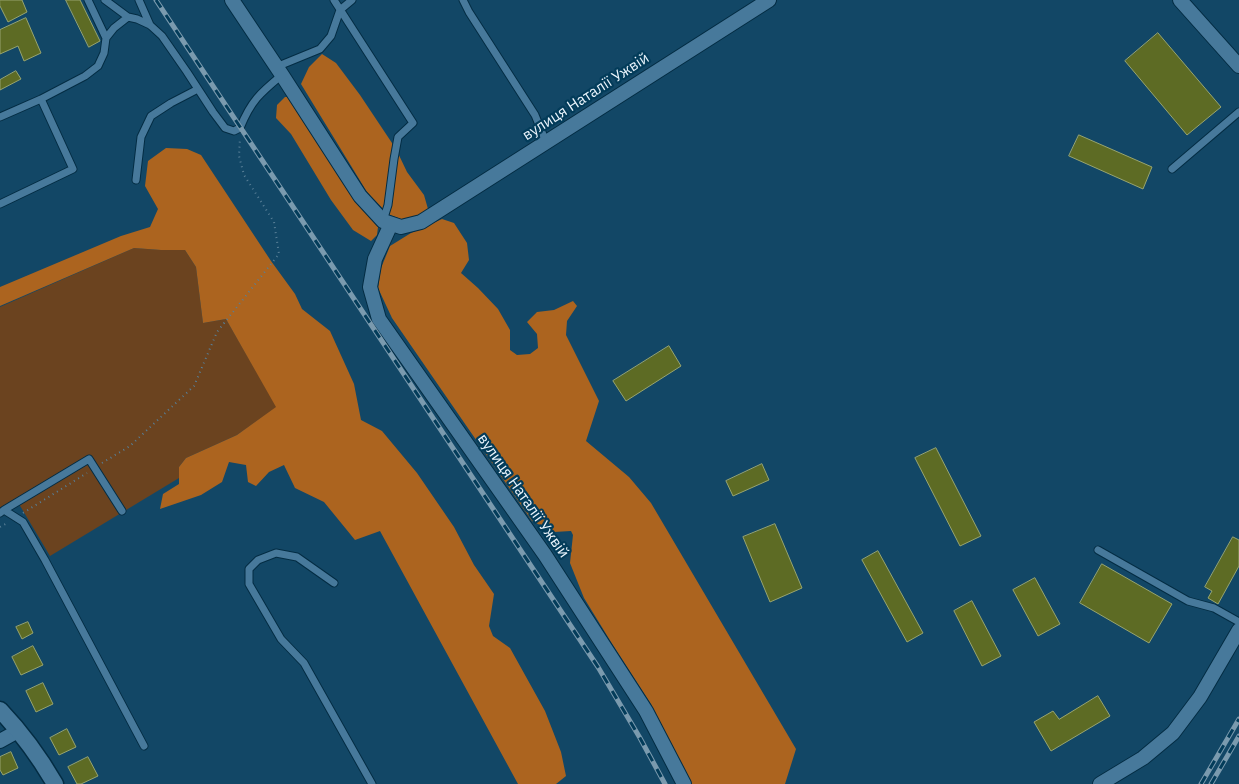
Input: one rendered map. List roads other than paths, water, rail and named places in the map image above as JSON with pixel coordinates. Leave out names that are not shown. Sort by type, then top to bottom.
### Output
[{"type":"street","points":[[232,0],[360,196],[387,223]]},
{"type":"street","name":"вулиця Наталії Ужвій","points":[[684,784],[646,711],[545,555],[379,319],[370,287],[375,259],[387,223],[401,227],[421,222],[769,0]]},
{"type":"street","points":[[1180,0],[1239,66]]},
{"type":"street","points":[[1100,784],[1143,758],[1173,734],[1200,697],[1239,630]]},
{"type":"street","points":[[0,710],[18,731],[55,784]]},
{"type":"street","points":[[0,741],[18,731]]},
{"type":"lane","points":[[88,0],[106,38]]},
{"type":"lane","points":[[105,0],[128,18],[137,19],[150,25],[162,36],[225,128],[234,131],[240,128],[253,101],[279,71],[320,50],[331,36],[340,10],[352,0]]},
{"type":"lane","points":[[139,0],[150,25]]},
{"type":"lane","points":[[334,0],[413,123],[398,137],[387,223]]},
{"type":"lane","points":[[463,0],[535,115],[546,142]]},
{"type":"lane","points":[[0,117],[41,99],[84,76],[98,66],[104,53],[106,38],[114,28],[128,18]]},
{"type":"lane","points":[[136,180],[141,137],[151,116],[198,89]]},
{"type":"lane","points":[[0,204],[73,169],[41,99]]},
{"type":"lane","points":[[1172,169],[1239,112]]},
{"type":"lane","points":[[2,511],[89,459],[122,511]]},
{"type":"lane","points":[[2,511],[23,522],[144,746]]},
{"type":"lane","points":[[1098,550],[1188,601],[1214,608],[1239,622]]},
{"type":"lane","points":[[334,583],[297,557],[276,553],[258,560],[249,569],[249,584],[282,640],[304,663],[372,784]]},
{"type":"railway","points":[[156,0],[598,667],[665,784]]},
{"type":"railway","points":[[1201,784],[1239,719]]},
{"type":"railway","points":[[1211,784],[1239,736]]}]
